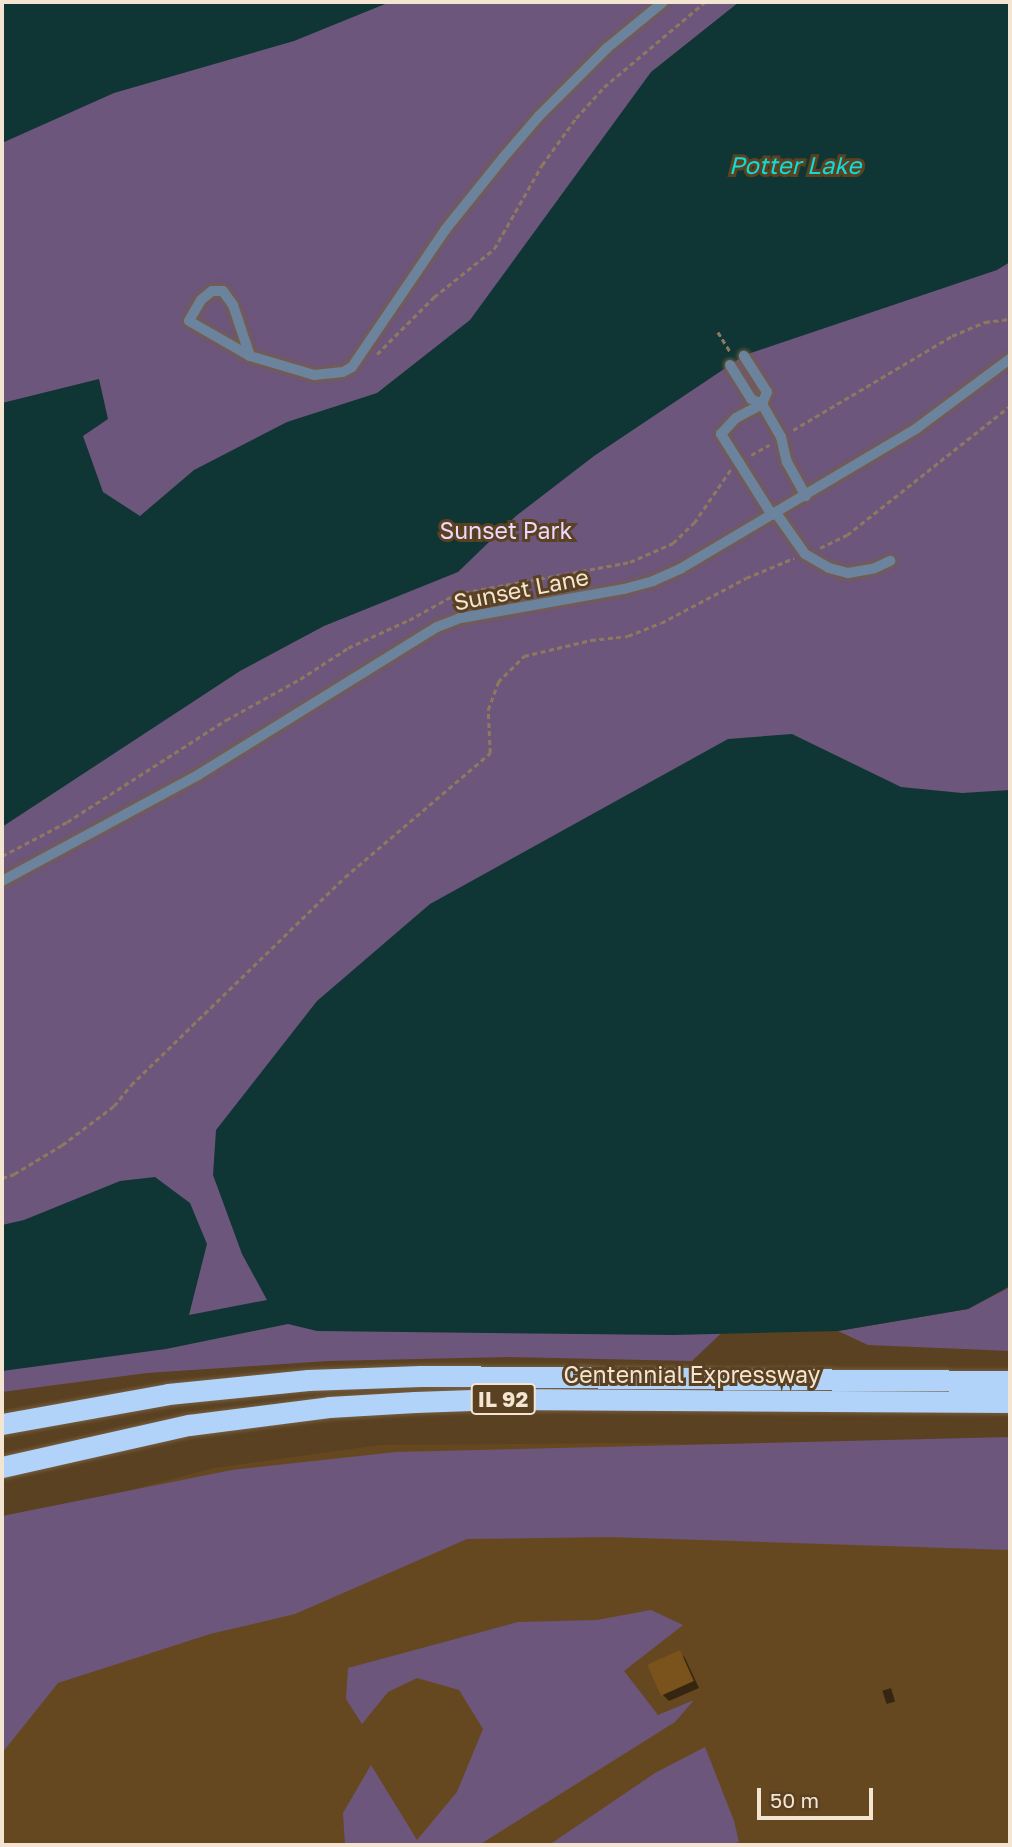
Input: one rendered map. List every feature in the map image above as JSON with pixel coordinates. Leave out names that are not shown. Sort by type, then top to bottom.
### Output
[{"type":"highway","name":"Centennial Expressway","points":[[2,1424],[140,1398],[252,1384],[421,1376],[1010,1381]]},
{"type":"highway","points":[[2,1409],[140,1398]]},
{"type":"highway","name":"Centennial Expressway","points":[[2,1467],[189,1425],[329,1407],[390,1403],[500,1399],[1010,1402]]},
{"type":"lane","points":[[250,356],[233,305],[223,291],[212,291],[201,300],[190,321],[250,356],[314,375],[343,372],[352,367],[445,230],[502,159],[607,48],[663,2]]},
{"type":"lane","points":[[744,356],[767,392],[762,404],[736,418],[721,434],[774,514],[805,554],[829,568],[848,573],[875,568],[890,561]]},
{"type":"lane","name":"Sunset Lane","points":[[2,881],[198,775],[437,627],[461,618],[653,581],[806,496],[917,428],[1010,359]]},
{"type":"lane","points":[[730,365],[751,399],[762,404],[781,438],[787,462],[806,496]]},
{"type":"path","points":[[352,367],[369,362],[434,297],[494,249],[505,234],[542,165],[576,118],[621,72],[705,2]]},
{"type":"path","points":[[2,856],[67,822],[226,720],[300,679],[348,648],[409,620],[456,594],[629,562],[673,543],[694,523],[725,474],[739,462],[952,336],[985,322],[1010,319]]},
{"type":"path","points":[[718,332],[727,346]]},
{"type":"path","points":[[2,1178],[14,1174],[62,1145],[114,1107],[131,1086],[345,877],[489,753],[488,710],[498,682],[524,656],[591,640],[628,636],[661,623],[746,578],[847,536],[1010,406]]},
{"type":"shaded area","points":[[616,1443],[1010,1449],[1010,1845],[2,1845],[2,1524],[214,1468],[379,1445]]},
{"type":"green space","name":"Sunset Park","points":[[2,2],[1010,2],[1010,1058],[692,1361],[509,1357],[328,1361],[147,1373],[2,1392]]},
{"type":"green space","points":[[1010,1287],[1010,1351],[868,1345],[838,1331],[968,1309]]},
{"type":"green space","points":[[1010,1437],[1010,1550],[609,1537],[467,1539],[295,1614],[210,1634],[58,1683],[2,1753],[2,1516],[232,1470],[396,1452]]},
{"type":"green space","points":[[651,1610],[683,1625],[624,1671],[658,1715],[694,1700],[675,1722],[479,1845],[345,1845],[343,1813],[371,1765],[417,1840],[457,1792],[483,1729],[459,1690],[417,1678],[388,1692],[362,1724],[346,1699],[348,1668],[518,1622],[597,1620]]},
{"type":"green space","points":[[705,1747],[734,1821],[739,1842],[726,1845],[549,1845],[655,1773]]},
{"type":"water","points":[[2,2],[390,2],[294,41],[114,93],[2,143]]},
{"type":"water","name":"Potter Lake","points":[[739,2],[1010,2],[1010,262],[997,270],[745,355],[594,456],[516,516],[458,572],[324,626],[240,671],[2,827],[2,403],[99,379],[108,419],[83,436],[103,492],[140,516],[194,470],[287,422],[377,393],[470,320],[651,72]]},
{"type":"water","points":[[792,734],[901,787],[962,793],[1010,790],[1010,1286],[968,1309],[838,1331],[673,1335],[317,1331],[288,1324],[166,1349],[2,1371],[2,1225],[24,1220],[120,1181],[155,1177],[190,1203],[207,1244],[189,1315],[267,1300],[242,1254],[213,1175],[216,1130],[317,1001],[430,904],[728,739]]},
{"type":"building","points":[[680,1650],[694,1681],[661,1696],[647,1665]]}]
